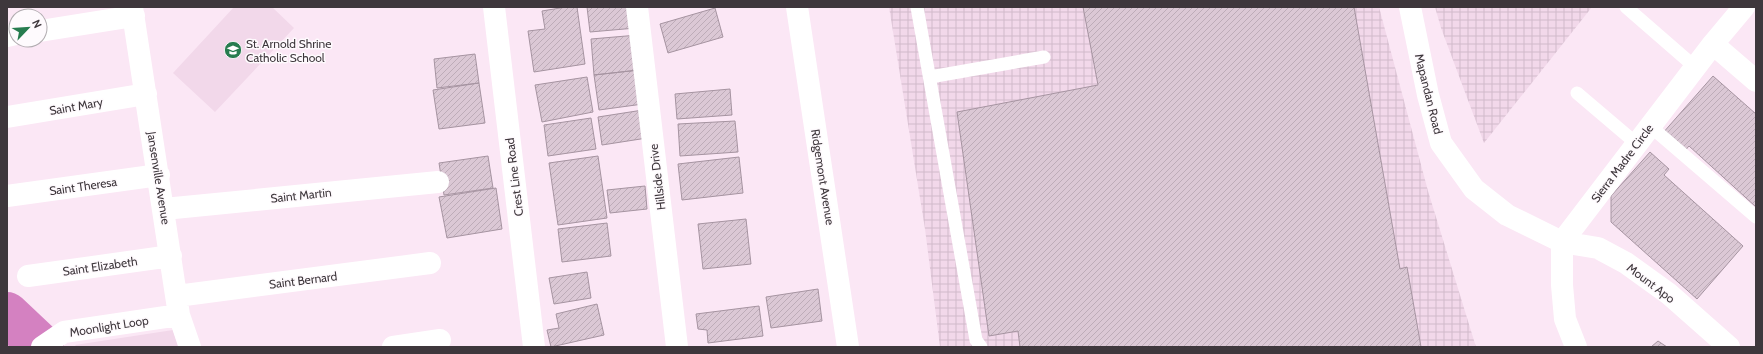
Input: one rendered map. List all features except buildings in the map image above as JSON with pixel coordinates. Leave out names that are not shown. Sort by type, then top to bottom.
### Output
[{"type":"street","name":"Crest Line Road","points":[[494,7],[534,347]]},
{"type":"street","name":"Hillside Drive","points":[[637,7],[677,347]]},
{"type":"street","name":"Ridgemont Avenue","points":[[797,7],[848,347]]},
{"type":"street","name":"Mapandan Road","points":[[1410,7],[1428,96],[1441,143],[1474,188],[1507,215],[1562,242]]},
{"type":"street","name":"Sierra Madre Circle","points":[[1562,242],[1713,44],[1744,7]]},
{"type":"street","points":[[48,29],[133,11]]},
{"type":"street","name":"Jansenville Avenue","points":[[133,11],[178,306],[190,347]]},
{"type":"street","points":[[1713,44],[1756,81]]},
{"type":"street","name":"Saint Mary","points":[[7,117],[146,94]]},
{"type":"street","name":"Saint Theresa","points":[[7,196],[158,175]]},
{"type":"street","name":"Saint Martin","points":[[164,209],[438,182]]},
{"type":"street","points":[[1562,242],[1562,285],[1565,319],[1576,347]]},
{"type":"street","name":"Mount Apo","points":[[1562,242],[1598,248],[1626,263],[1669,294],[1729,347]]},
{"type":"street","name":"Saint Elizabeth","points":[[28,276],[171,256]]},
{"type":"street","name":"Saint Bernard","points":[[178,306],[430,263]]},
{"type":"street","name":"Moonlight Loop","points":[[42,347],[64,332],[178,306]]},
{"type":"street","points":[[393,347],[440,340]]},
{"type":"lane","points":[[917,7],[976,340],[981,347]]},
{"type":"lane","points":[[1626,7],[1696,67]]},
{"type":"lane","points":[[930,77],[1044,57]]},
{"type":"lane","points":[[1577,93],[1637,144]]},
{"type":"lane","points":[[1650,126],[1756,218]]},
{"type":"shaded area","name":"St. Arnold Shrine Catholic School","points":[[234,7],[272,7],[294,28],[215,112],[173,73]]},
{"type":"shaded area","points":[[889,7],[1379,7],[1428,191],[1476,347],[940,347],[925,229]]},
{"type":"shaded area","points":[[1435,7],[1592,7],[1484,143],[1441,28]]},
{"type":"shaded area","points":[[173,330],[178,347],[77,347],[75,345]]},
{"type":"waterway","points":[[7,314],[42,347]]},
{"type":"place","name":"St. Arnold Shrine Catholic School","points":[[233,50]]}]
